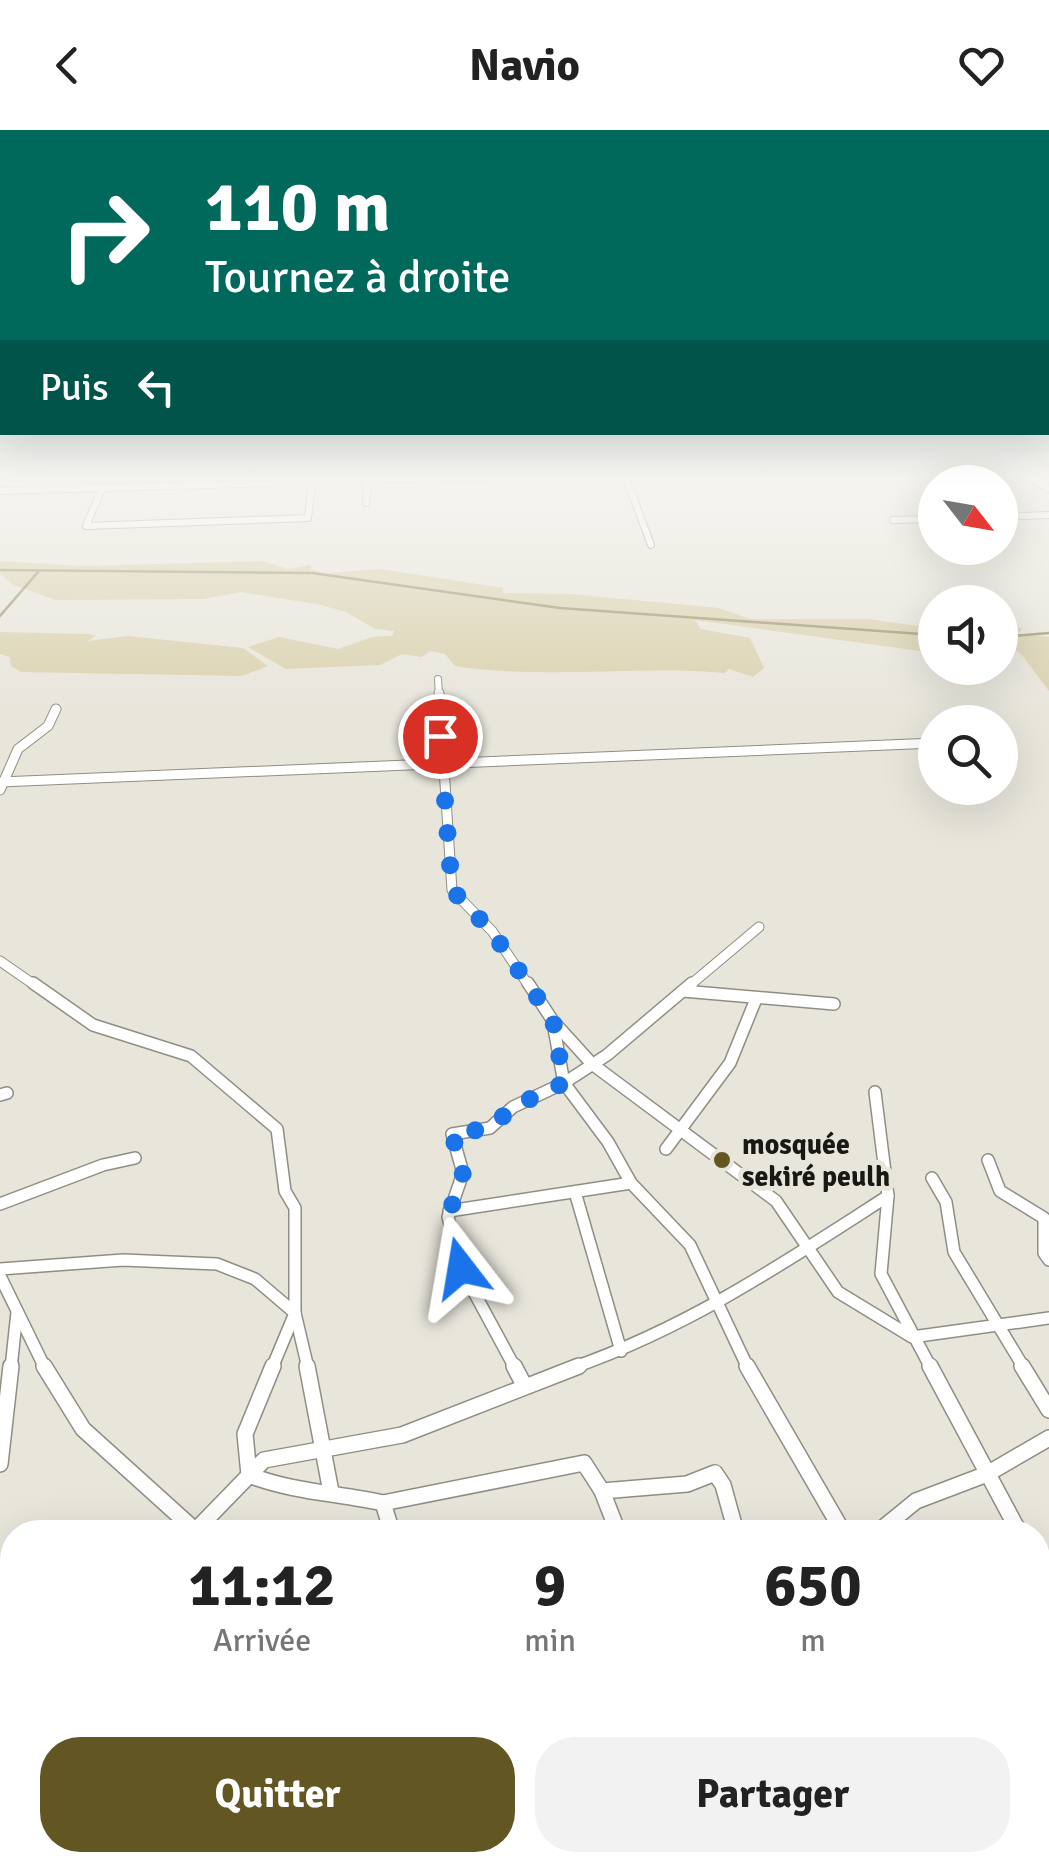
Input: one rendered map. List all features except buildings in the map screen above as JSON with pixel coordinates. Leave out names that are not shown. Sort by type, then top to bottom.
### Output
[{"type":"street","points":[[438,680],[452,890],[492,932],[553,1020],[592,1064],[681,1126],[776,1200],[838,1292],[912,1337],[1049,1318]]},
{"type":"street","points":[[56,709],[48,726],[18,749],[1,784],[918,744]]},
{"type":"street","points":[[524,1384],[461,1268],[449,1211],[463,1173],[452,1134],[490,1128],[513,1107],[564,1083],[758,927]]},
{"type":"street","points":[[0,961],[94,1024],[139,1043],[192,1056],[277,1128],[283,1151],[282,1174],[295,1208],[298,1234],[295,1312],[326,1450],[331,1492]]},
{"type":"street","points":[[683,990],[834,1004]]},
{"type":"street","points":[[666,1148],[730,1063],[756,999]]},
{"type":"street","points":[[553,1020],[564,1083],[608,1142],[630,1184],[690,1245],[761,1395],[836,1520]]},
{"type":"street","points":[[875,1092],[888,1196],[882,1274],[1012,1520]]},
{"type":"street","points":[[0,1204],[102,1166],[136,1158]]},
{"type":"street","points":[[988,1160],[1000,1191],[1044,1218],[1048,1255]]},
{"type":"street","points":[[932,1178],[946,1202],[954,1252],[1049,1410]]},
{"type":"street","points":[[449,1211],[630,1184]]},
{"type":"street","points":[[575,1192],[621,1351]]},
{"type":"street","points":[[207,1520],[264,1460],[402,1435],[524,1384],[621,1351],[717,1306],[888,1196]]},
{"type":"street","points":[[182,1520],[103,1450],[72,1416],[35,1352],[0,1272],[112,1261],[220,1265],[264,1284],[295,1312]]},
{"type":"street","points":[[0,1464],[18,1306]]},
{"type":"street","points":[[249,1475],[245,1434],[295,1312]]},
{"type":"street","points":[[893,1520],[916,1501],[987,1474],[1049,1438]]},
{"type":"street","points":[[249,1475],[288,1490],[331,1492],[383,1503],[584,1463],[602,1491],[613,1520]]},
{"type":"street","points":[[602,1491],[687,1484],[716,1474],[724,1485],[733,1520]]},
{"type":"street","points":[[383,1503],[388,1520]]},
{"type":"shaded area","points":[[0,561],[83,566],[262,561],[288,569],[311,565],[311,570],[327,573],[380,569],[504,588],[502,593],[571,594],[719,608],[750,619],[867,619],[918,626],[918,651],[695,620],[701,629],[750,638],[764,668],[753,677],[729,669],[725,673],[522,672],[455,666],[445,654],[430,651],[422,657],[402,654],[380,665],[286,669],[248,647],[279,637],[338,649],[372,637],[392,636],[394,631],[375,629],[346,612],[321,605],[241,592],[204,599],[56,600],[14,585],[0,574]]},
{"type":"shaded area","points":[[0,632],[96,636],[87,641],[128,636],[243,648],[268,666],[242,676],[21,672],[11,666],[10,657],[0,654]]},
{"type":"shaded area","points":[[1018,634],[1049,637],[1049,691],[1018,652]]},
{"type":"waterway","points":[[0,570],[312,573],[560,608],[918,634]]},
{"type":"waterway","points":[[0,616],[38,572]]},
{"type":"waterway","points":[[1018,636],[1049,633]]},
{"type":"place","name":"mosquée sekiré peulh","points":[[722,1160]]},
{"type":"route","points":[[440,736],[452,890],[492,932],[553,1020],[564,1083],[513,1107],[490,1128],[452,1134],[463,1173],[448,1217],[461,1268]]}]
